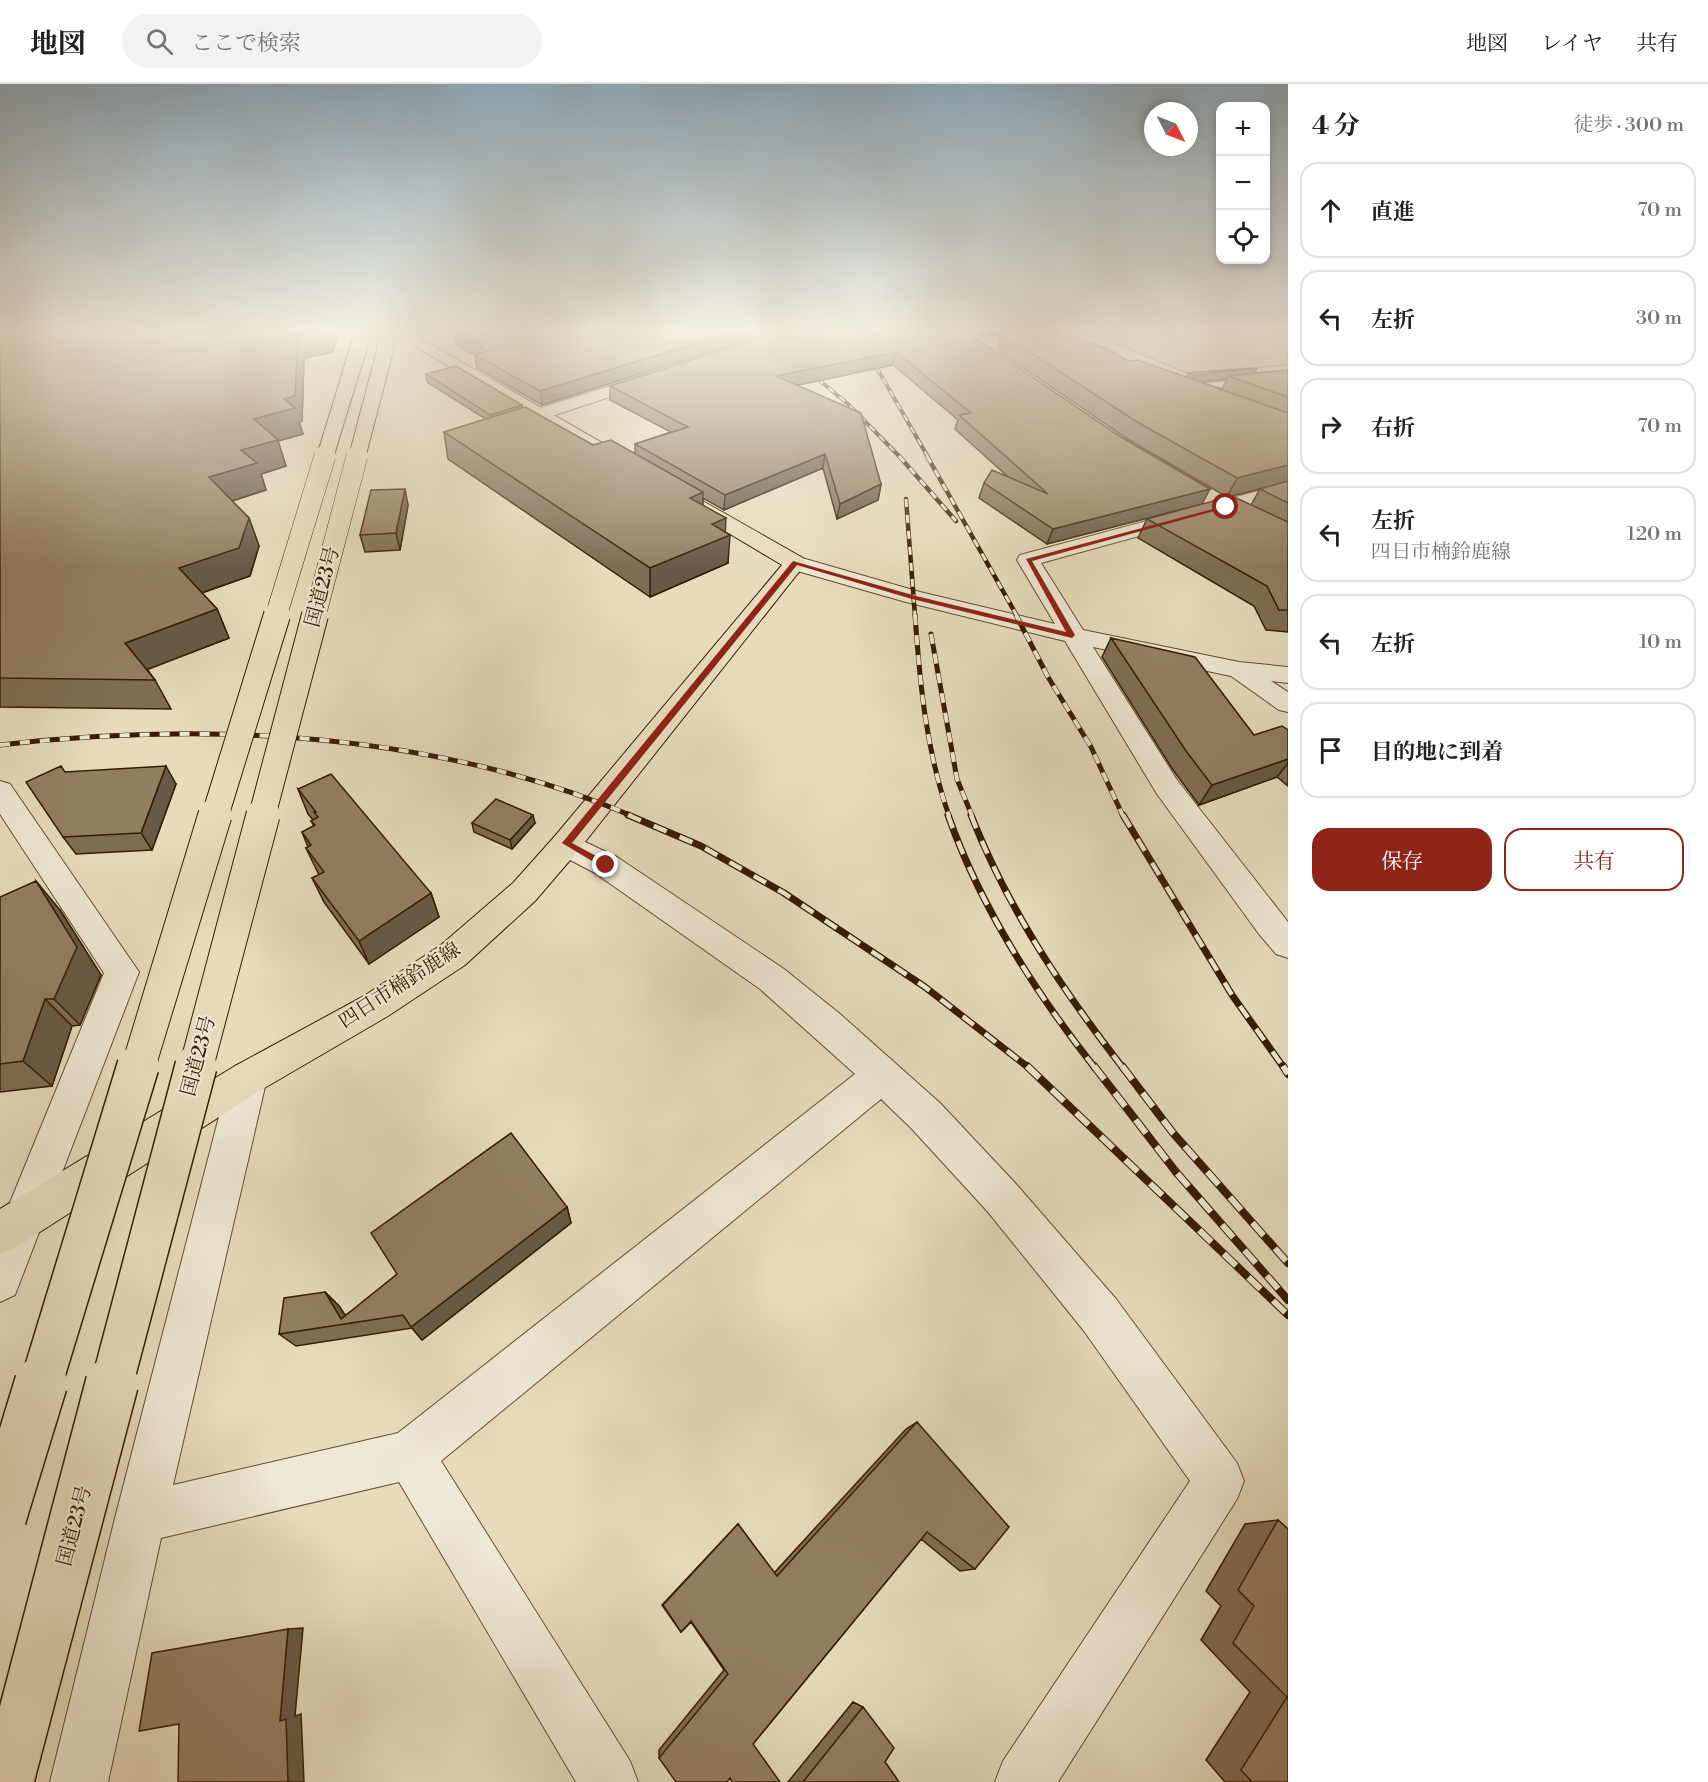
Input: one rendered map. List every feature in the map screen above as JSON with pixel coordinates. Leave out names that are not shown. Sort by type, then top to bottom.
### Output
[{"type":"main road","name":"国道23号","points":[[0,1517],[340,409]]},
{"type":"main road","name":"国道23号","points":[[7,1782],[371,409]]},
{"type":"main road","points":[[532,409],[652,479]]},
{"type":"main road","points":[[672,491],[795,563]]},
{"type":"main road","name":"四日市楠鈴鹿線","points":[[13,1226],[248,1078],[376,1006],[453,955],[524,892],[795,563]]},
{"type":"street","points":[[540,414],[555,409]]},
{"type":"street","points":[[1288,489],[1028,560],[1167,787],[1288,945]]},
{"type":"street","points":[[1207,496],[1247,518]]},
{"type":"street","points":[[795,563],[914,597],[1072,635],[1239,670],[1288,675]]},
{"type":"street","points":[[1239,670],[1288,704]]},
{"type":"street","points":[[0,791],[122,972],[13,1226],[0,1280]]},
{"type":"street","points":[[566,843],[606,865],[772,979],[926,1116],[1010,1207],[1100,1316],[1219,1481],[1024,1782]]},
{"type":"street","points":[[140,1518],[410,1455],[882,1075]]},
{"type":"street","points":[[79,1782],[140,1518],[248,1078]]},
{"type":"street","points":[[410,1455],[609,1782]]},
{"type":"building","points":[[0,409],[290,409],[254,419],[278,440],[241,450],[257,463],[209,477],[249,518],[239,548],[179,568],[217,609],[125,643],[155,680],[0,678]]},
{"type":"building","points":[[481,409],[508,409],[490,415]]},
{"type":"building","points":[[518,409],[529,409],[593,445],[611,440],[703,492],[690,498],[726,518],[712,524],[730,535],[650,568],[444,432]]},
{"type":"building","points":[[654,409],[852,409],[861,413],[881,484],[840,504],[825,454],[725,495],[635,444],[688,427]]},
{"type":"building","points":[[966,409],[1080,409],[1121,437],[1210,489],[1053,529],[984,483],[992,470],[1048,494],[959,415],[971,413]]},
{"type":"building","points":[[1118,409],[1277,409],[1288,413],[1288,465],[1237,478]]},
{"type":"building","points":[[1288,481],[1288,503],[1260,489]]},
{"type":"building","points":[[405,489],[396,533],[360,535],[371,490]]},
{"type":"building","points":[[1232,496],[1288,522],[1288,610],[1279,610],[1267,586],[1147,519]]},
{"type":"building","points":[[1111,638],[1195,657],[1254,735],[1282,726],[1288,730],[1288,759],[1212,785],[1186,751]]},
{"type":"building","points":[[61,766],[65,772],[166,766],[141,833],[63,837],[26,782]]},
{"type":"building","points":[[331,774],[431,893],[359,941],[312,878],[324,872],[306,848],[311,845],[302,832],[315,825],[311,821],[318,817],[298,789]]},
{"type":"building","points":[[496,799],[533,815],[510,840],[472,823]]},
{"type":"building","points":[[36,881],[77,947],[54,999],[45,999],[23,1061],[0,1064],[0,897]]},
{"type":"building","points":[[511,1133],[567,1207],[411,1327],[403,1315],[279,1334],[284,1298],[325,1292],[341,1319],[397,1274],[371,1233]]},
{"type":"building","points":[[917,1422],[1009,1527],[975,1569],[927,1532],[753,1744],[780,1782],[732,1782],[730,1778],[727,1782],[676,1782],[659,1758],[728,1674],[691,1621],[681,1632],[663,1605],[738,1524],[777,1576]]},
{"type":"building","points":[[1278,1520],[1288,1529],[1288,1782],[1252,1782],[1241,1770],[1287,1697],[1233,1643],[1254,1606],[1238,1590]]},
{"type":"building","points":[[288,1629],[280,1721],[286,1719],[288,1782],[178,1782],[179,1724],[139,1731],[152,1653]]},
{"type":"building","points":[[863,1707],[894,1748],[885,1762],[899,1782],[803,1782]]},
{"type":"railway","points":[[853,409],[900,457]]},
{"type":"railway","points":[[901,409],[928,457]]},
{"type":"railway","points":[[899,456],[956,521]]},
{"type":"railway","points":[[927,456],[1017,616]]},
{"type":"railway","points":[[906,499],[915,616]]},
{"type":"railway","points":[[915,615],[929,741],[949,816]]},
{"type":"railway","points":[[1016,615],[1048,677],[1091,747],[1123,816]]},
{"type":"railway","points":[[931,634],[957,779],[972,816]]},
{"type":"railway","points":[[0,745],[160,734],[241,735],[321,740],[401,750],[480,766],[557,788],[632,816]]},
{"type":"railway","points":[[628,815],[701,846],[784,893],[925,987],[1029,1068]]},
{"type":"railway","points":[[948,815],[976,882],[1011,947],[1051,1009],[1095,1068]]},
{"type":"railway","points":[[971,815],[1002,883],[1038,947],[1078,1008],[1123,1068]]},
{"type":"railway","points":[[1123,815],[1232,995],[1284,1068]]},
{"type":"railway","points":[[1027,1066],[1288,1315]]},
{"type":"railway","points":[[1094,1066],[1176,1172],[1288,1300]]},
{"type":"railway","points":[[1122,1066],[1173,1133],[1288,1263]]},
{"type":"railway","points":[[1283,1066],[1288,1074]]},
{"type":"route","points":[[606,865],[566,843],[795,563],[914,597],[1072,635],[1028,560],[1226,507]]}]
